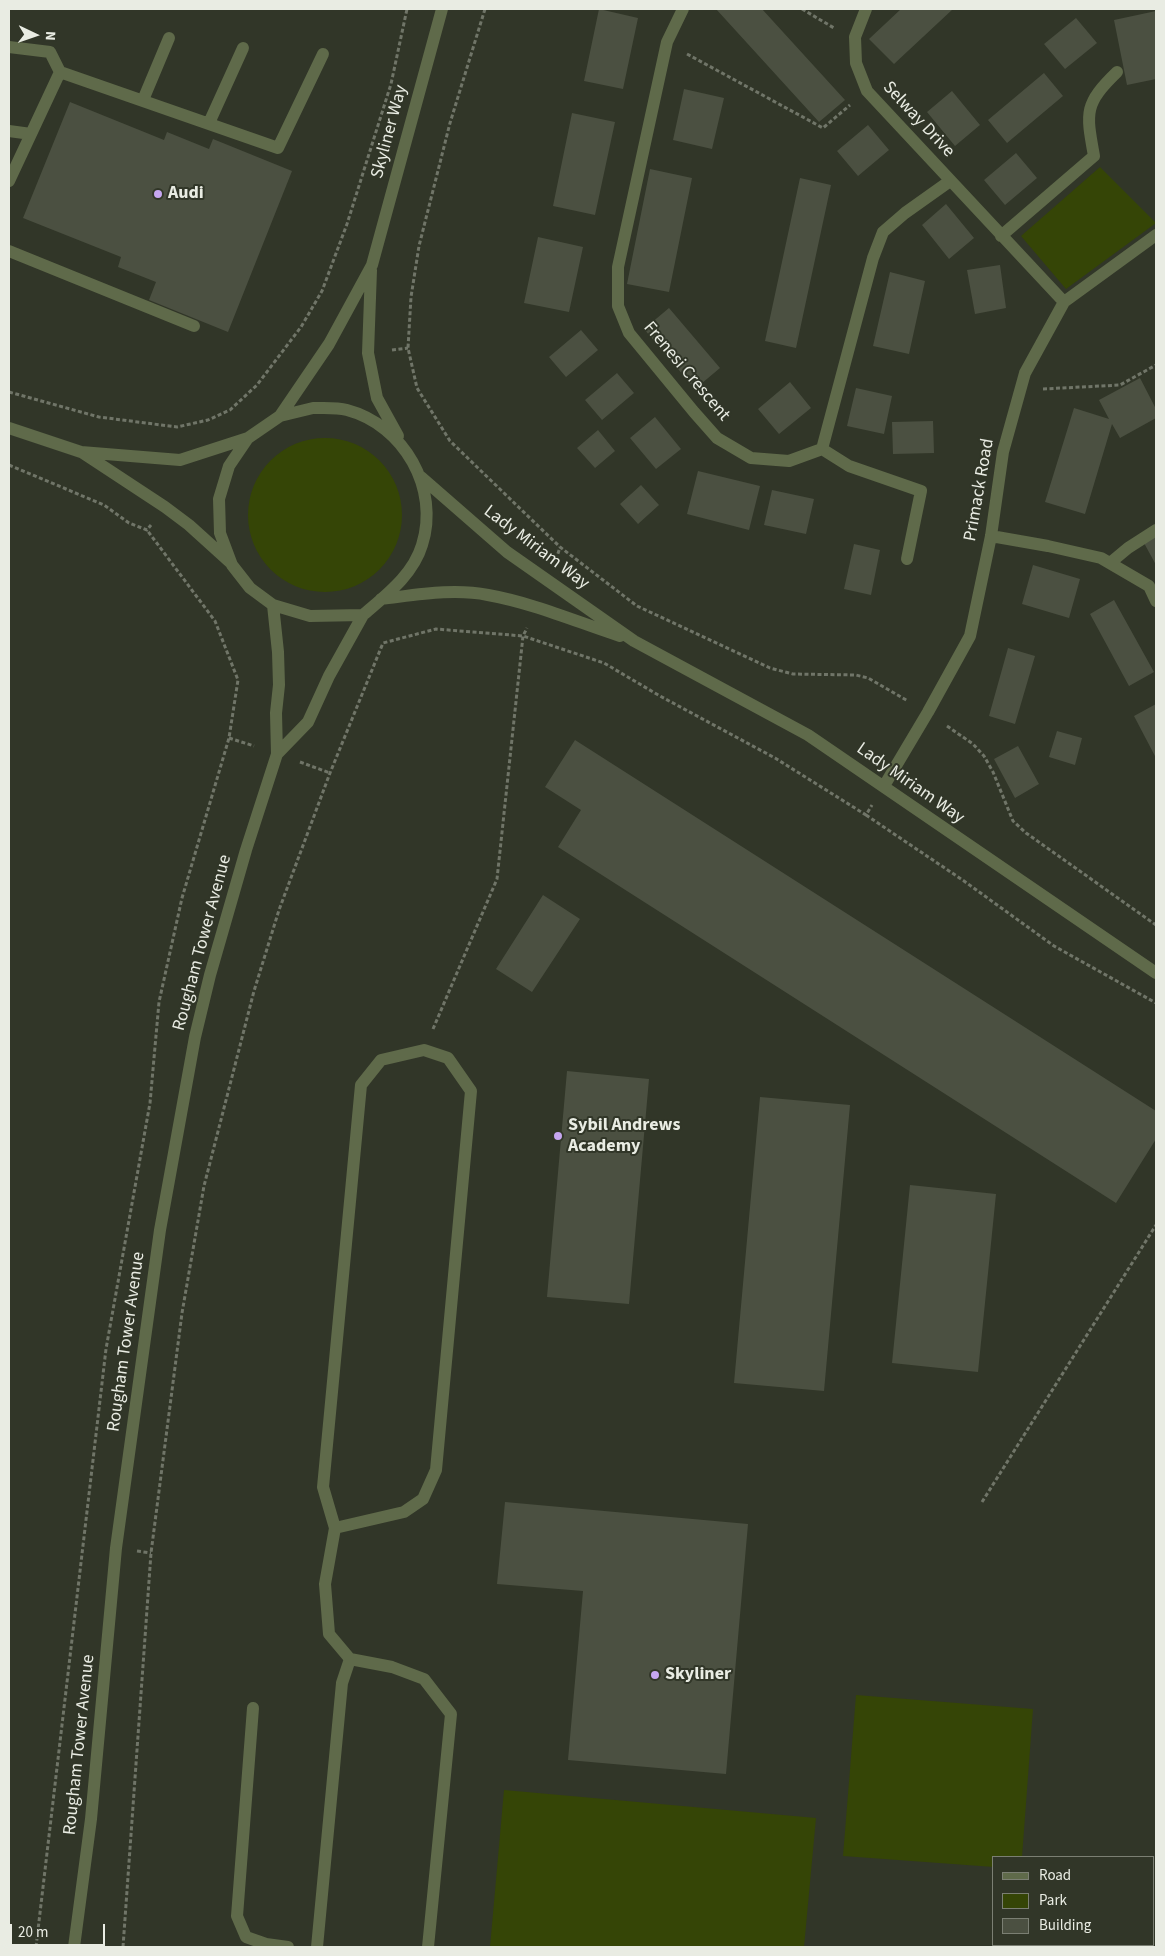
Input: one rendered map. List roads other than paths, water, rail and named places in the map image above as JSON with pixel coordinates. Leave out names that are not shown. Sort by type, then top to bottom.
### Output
[{"type":"street","name":"Skyliner Way","points":[[421,478],[377,398],[368,353],[372,265],[442,9]]},
{"type":"street","name":"Frenesi Crescent","points":[[683,9],[667,42],[618,267],[618,306],[629,333],[717,438],[751,458],[789,461],[822,449]]},
{"type":"street","name":"Selway Drive","points":[[866,9],[855,37],[856,63],[867,91],[1064,302]]},
{"type":"street","points":[[143,100],[170,38]]},
{"type":"street","points":[[9,46],[50,52],[60,72],[278,148],[323,54]]},
{"type":"street","points":[[209,123],[243,48]]},
{"type":"street","points":[[9,181],[60,72]]},
{"type":"street","points":[[1001,236],[1094,156],[1089,128],[1090,106],[1098,90],[1117,72]]},
{"type":"street","points":[[9,131],[31,134]]},
{"type":"street","points":[[906,559],[921,490],[849,466],[822,449],[873,258],[883,232],[950,180]]},
{"type":"street","name":"Primack Road","points":[[884,786],[970,636],[991,536],[1003,452],[1025,373],[1064,302],[1156,235]]},
{"type":"street","points":[[9,251],[194,326]]},
{"type":"street","name":"Skyliner Way","points":[[280,416],[329,344],[372,265]]},
{"type":"street","points":[[9,428],[81,452],[180,460],[248,438],[280,416],[312,408],[346,410],[378,423],[403,446]]},
{"type":"street","points":[[232,565],[220,533],[219,499],[228,466],[248,438]]},
{"type":"street","points":[[81,452],[189,525],[232,565],[250,588],[274,605],[310,616],[364,615]]},
{"type":"street","name":"Rougham Tower Avenue","points":[[277,754],[308,722],[329,676],[364,615],[406,576],[422,546],[428,512],[421,478]]},
{"type":"street","name":"Lady Miriam Way","points":[[421,478],[507,552],[634,641],[808,735],[1074,919],[1156,973]]},
{"type":"street","points":[[1110,563],[1128,548],[1156,530]]},
{"type":"street","points":[[991,536],[1101,558],[1148,586],[1156,601]]},
{"type":"street","name":"Lady Miriam Way","points":[[381,599],[448,592],[487,595],[549,612],[634,641]]},
{"type":"street","name":"Rougham Tower Avenue","points":[[74,1947],[90,1819],[116,1548],[160,1230],[195,1037],[210,976],[246,850],[277,754],[276,713],[279,686],[274,605]]},
{"type":"street","points":[[335,1528],[404,1512],[423,1499],[436,1470],[471,1091],[448,1058],[424,1050],[381,1060],[361,1085],[323,1486],[335,1528],[326,1584],[329,1634],[350,1659],[392,1667],[424,1679],[451,1714],[428,1947]]},
{"type":"street","points":[[317,1947],[342,1683],[350,1659]]},
{"type":"street","points":[[253,1708],[237,1916],[246,1937],[266,1944],[288,1947]]},
{"type":"place","name":"Audi","points":[[158,194]]},
{"type":"place","name":"Sybil Andrews Academy","points":[[558,1136]]},
{"type":"place","name":"Skyliner","points":[[655,1675]]}]
